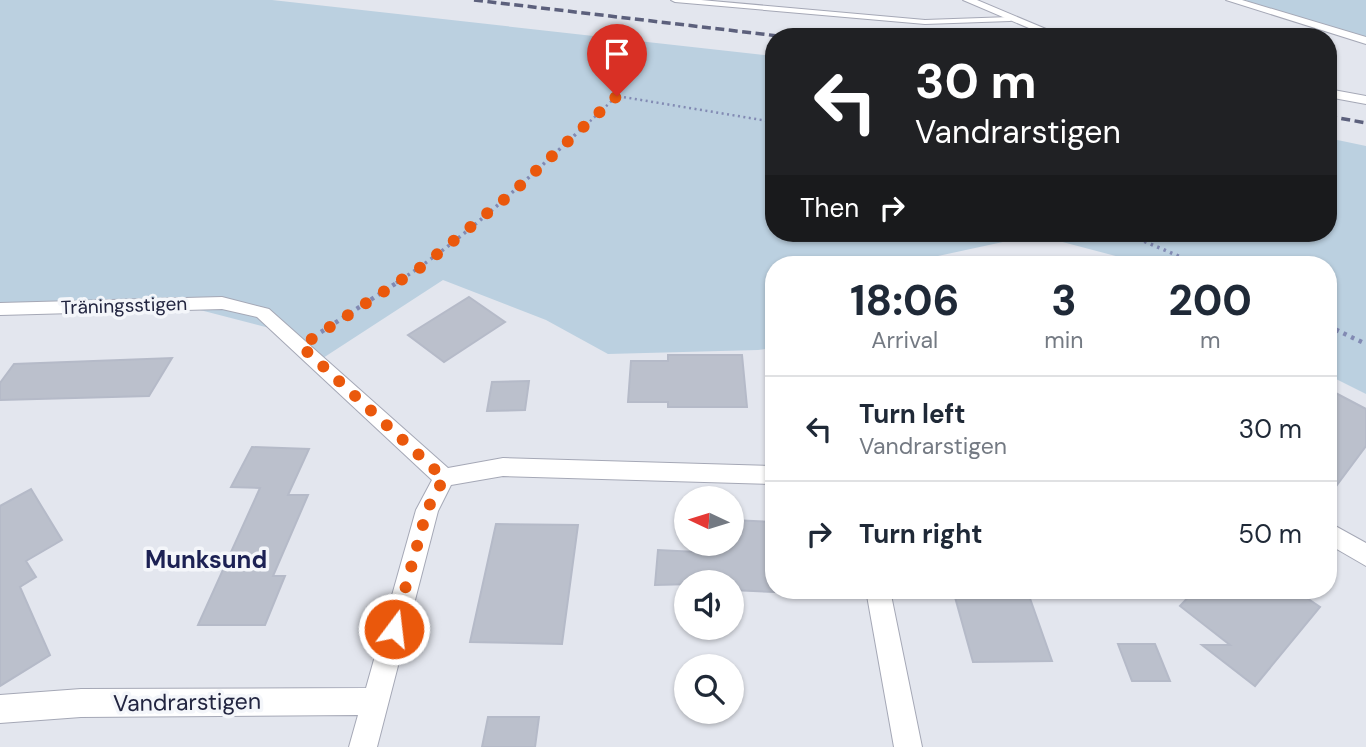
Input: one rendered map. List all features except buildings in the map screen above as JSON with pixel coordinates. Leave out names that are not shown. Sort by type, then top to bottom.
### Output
[{"type":"street","points":[[968,0],[1035,28]]},
{"type":"street","points":[[1231,0],[1323,28]]},
{"type":"street","points":[[1337,32],[1366,41]]},
{"type":"street","points":[[1337,95],[1366,100]]},
{"type":"street","name":"Träningsstigen","points":[[0,309],[205,302],[247,307],[263,313],[301,346]]},
{"type":"street","points":[[301,346],[444,478]]},
{"type":"street","points":[[363,747],[427,510],[444,478],[486,468],[503,467],[765,475]]},
{"type":"street","points":[[1337,538],[1366,556]]},
{"type":"street","points":[[880,599],[908,747]]},
{"type":"street","name":"Vandrarstigen","points":[[0,709],[81,704],[375,701]]},
{"type":"lane","points":[[675,0],[925,22],[1010,19]]},
{"type":"path","points":[[301,346],[424,265],[512,193],[617,96],[765,121]]},
{"type":"path","points":[[1146,242],[1178,256]]},
{"type":"path","points":[[1337,330],[1366,344]]},
{"type":"shaded area","points":[[0,0],[272,0],[765,55],[765,242],[1003,242],[938,256],[765,256],[765,349],[758,350],[608,354],[546,320],[443,280],[323,358],[289,333],[173,303],[0,304]]},
{"type":"shaded area","points":[[1246,0],[1366,0],[1366,41],[1337,31],[1337,28],[1327,28]]},
{"type":"shaded area","points":[[1337,140],[1366,146],[1366,394],[1337,380],[1337,256],[1116,256],[1063,242],[1337,242]]},
{"type":"railway","points":[[474,0],[765,34]]},
{"type":"railway","points":[[1337,118],[1366,123]]},
{"type":"district","name":"Munksund","points":[[206,560]]},
{"type":"route","points":[[394,629],[427,510],[444,478],[301,346],[424,265],[512,193],[617,96]]}]
